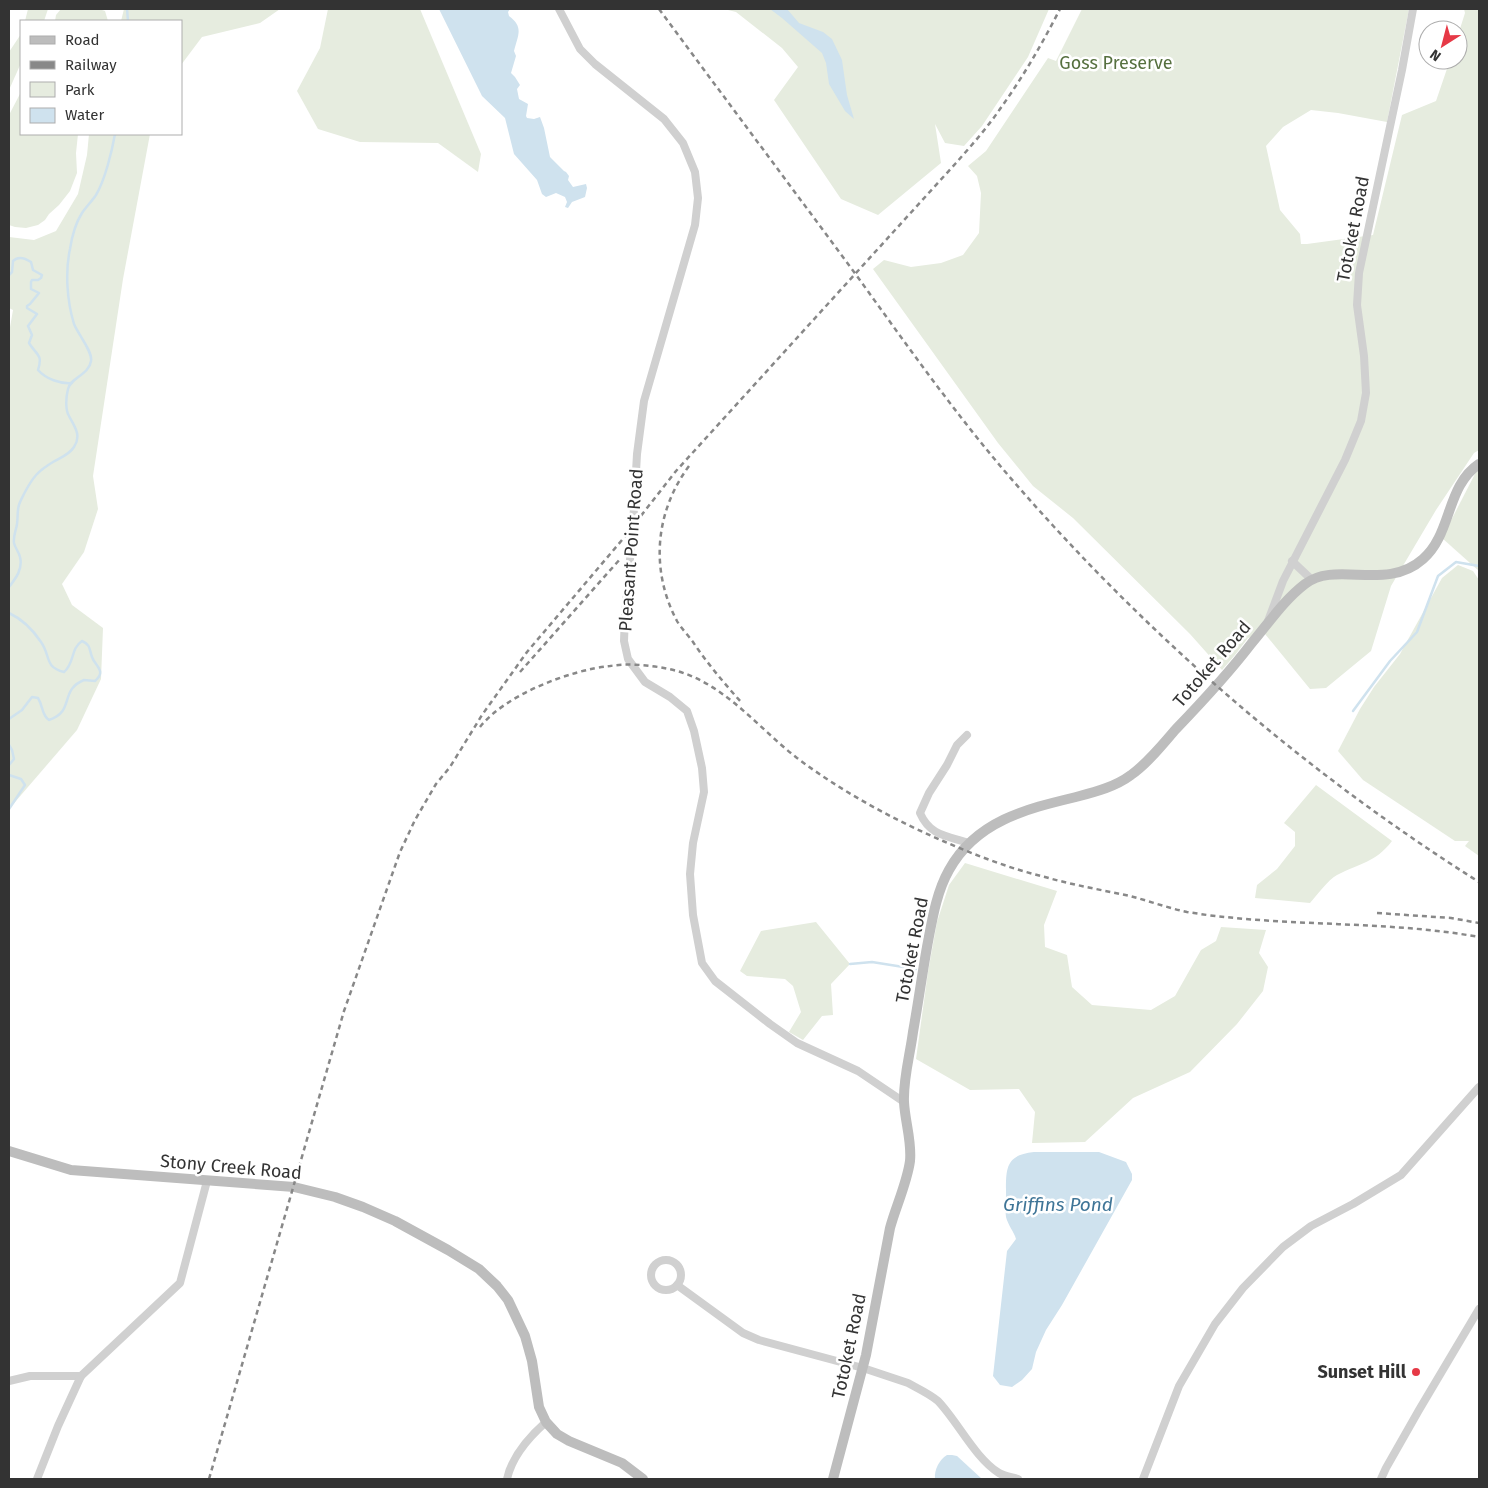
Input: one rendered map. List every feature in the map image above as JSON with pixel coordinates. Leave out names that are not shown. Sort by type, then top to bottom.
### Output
[{"type":"main road","points":[[1266,625],[1296,592],[1311,579],[1327,575],[1369,576],[1390,574],[1407,570],[1419,563],[1437,542],[1464,478],[1472,468],[1479,464]]},
{"type":"main road","name":"Totoket Road","points":[[833,1479],[863,1368],[890,1228],[910,1163],[910,1144],[904,1102],[907,1075],[921,980],[935,905],[949,869],[969,843],[987,829],[1014,814],[1097,792],[1132,775],[1149,759],[1225,675],[1266,625]]},
{"type":"main road","name":"Stony Creek Road","points":[[9,1151],[71,1170],[294,1187],[335,1197],[395,1221],[478,1269],[497,1286],[508,1300],[525,1336],[532,1361],[538,1407],[546,1422],[557,1434],[569,1441],[622,1463],[643,1479]]},
{"type":"street","name":"Pleasant Point Road","points":[[559,9],[580,49],[595,64],[664,118],[683,143],[695,172],[698,198],[695,225],[644,402],[638,454],[624,641],[631,665],[645,682],[670,697],[687,711],[694,731],[702,768],[704,792],[693,843],[690,874],[693,916],[702,963],[715,981],[797,1043],[858,1071],[904,1102]]},
{"type":"street","name":"Totoket Road","points":[[1266,625],[1282,581],[1345,460],[1361,421],[1366,393],[1364,356],[1357,305],[1359,273],[1413,9]]},
{"type":"street","points":[[1292,561],[1311,579]]},
{"type":"street","points":[[967,735],[957,745],[921,807],[920,813],[930,829],[938,834],[969,843]]},
{"type":"street","points":[[1143,1479],[1180,1386],[1215,1324],[1243,1288],[1283,1247],[1311,1226],[1353,1204],[1401,1175],[1479,1087]]},
{"type":"street","points":[[37,1479],[58,1426],[81,1376],[180,1283],[207,1181]]},
{"type":"street","points":[[677,1285],[743,1333],[759,1340],[863,1368],[908,1383],[936,1400],[960,1428],[978,1454],[1000,1473],[1018,1479]]},
{"type":"street","points":[[1381,1479],[1419,1410],[1479,1309]]},
{"type":"street","points":[[9,1381],[30,1376],[81,1376]]},
{"type":"street","points":[[507,1479],[514,1460],[522,1448],[532,1434],[546,1422]]},
{"type":"green space","points":[[28,9],[48,9],[44,20],[25,20]]},
{"type":"green space","points":[[61,9],[99,9],[105,11],[108,20],[55,20],[56,15]]},
{"type":"green space","points":[[124,9],[280,9],[260,23],[202,37],[182,64],[182,20],[121,20]]},
{"type":"green space","points":[[328,9],[420,9],[481,154],[478,172],[438,143],[360,142],[318,129],[297,91],[320,48]]},
{"type":"green space","points":[[724,9],[1049,9],[1028,57],[982,126],[964,146],[945,143],[935,124],[941,163],[878,215],[841,199],[774,100],[798,67],[782,48],[736,12]]},
{"type":"green space","name":"Goss Preserve","points":[[1082,9],[1409,9],[1387,122],[1311,110],[1283,127],[1266,146],[1280,210],[1300,234],[1301,244],[1307,244],[1373,235],[1402,115],[1436,101],[1447,70],[1468,70],[1468,20],[1463,20],[1464,9],[1479,9],[1479,450],[1474,453],[1436,510],[1391,586],[1371,651],[1326,688],[1310,689],[1265,634],[1248,638],[1222,670],[1190,634],[1073,518],[1033,486],[998,443],[873,269],[884,260],[911,267],[941,263],[963,255],[979,233],[981,193],[977,176],[968,166],[986,151],[1048,58],[1056,61]]},
{"type":"green space","points":[[20,36],[20,65],[9,90],[9,52]]},
{"type":"green space","points":[[20,94],[20,135],[78,135],[77,173],[70,191],[45,220],[38,225],[26,228],[9,225],[9,115]]},
{"type":"green space","points":[[89,135],[150,135],[123,279],[93,476],[98,509],[84,552],[62,584],[72,605],[103,628],[101,679],[77,730],[9,809],[9,333],[13,310],[9,308],[9,237],[34,240],[56,231],[78,194],[87,155]]},
{"type":"green space","points":[[1479,469],[1479,571],[1442,538]]},
{"type":"green space","points":[[1458,565],[1473,571],[1479,580],[1479,856],[1465,846],[1469,841],[1455,841],[1363,780],[1338,751],[1374,687],[1400,654],[1442,578]]},
{"type":"green space","points":[[1316,785],[1392,841],[1379,854],[1367,862],[1334,877],[1310,903],[1255,898],[1257,885],[1277,869],[1295,846],[1295,832],[1284,823]]},
{"type":"green space","points":[[965,863],[1057,891],[1044,925],[1045,947],[1067,955],[1072,987],[1092,1005],[1151,1010],[1175,996],[1201,950],[1216,941],[1221,927],[1266,930],[1259,953],[1268,967],[1263,991],[1237,1024],[1190,1072],[1133,1098],[1085,1142],[1032,1143],[1035,1112],[1019,1089],[970,1090],[916,1059],[937,922],[949,885]]},
{"type":"green space","points":[[816,922],[850,964],[831,984],[833,1015],[822,1016],[803,1040],[789,1032],[801,1012],[793,986],[785,979],[747,976],[740,971],[761,931]]},
{"type":"water","points":[[439,9],[510,9],[508,12],[509,16],[517,24],[519,32],[514,51],[516,56],[511,73],[520,85],[517,89],[519,99],[528,104],[527,118],[534,119],[540,117],[550,157],[566,172],[569,176],[568,180],[573,187],[586,184],[585,197],[572,202],[568,208],[565,207],[567,202],[565,197],[556,193],[546,197],[542,194],[537,180],[514,154],[505,118],[482,96]]},
{"type":"water","points":[[770,9],[787,9],[799,23],[823,32],[832,39],[842,60],[847,95],[854,119],[845,111],[829,84],[826,63],[822,53]]},
{"type":"water","name":"Griffins Pond","points":[[1034,1152],[1099,1152],[1126,1162],[1132,1174],[1132,1180],[1046,1330],[1036,1352],[1032,1369],[1012,1387],[1000,1385],[993,1376],[1007,1251],[1016,1239],[1006,1217],[1006,1177],[1012,1160],[1017,1156]]},
{"type":"water","points":[[947,1455],[957,1456],[982,1479],[935,1479],[935,1472],[938,1466]]},
{"type":"waterway","points":[[127,9],[128,20]]},
{"type":"waterway","points":[[9,587],[21,565],[14,540],[18,507],[21,500],[36,475],[48,465],[70,452],[76,443],[76,431],[67,410],[67,392],[70,385],[90,366],[91,357],[74,324],[68,296],[68,258],[77,221],[96,195],[102,182],[115,135]]},
{"type":"waterway","points":[[9,275],[12,272],[13,261],[19,258],[31,262],[33,270],[42,275],[38,280],[32,280],[31,282],[31,289],[39,293],[27,306],[27,308],[37,314],[28,326],[32,335],[29,343],[38,355],[40,361],[38,370],[41,373],[63,383],[72,383]]},
{"type":"waterway","points":[[1353,711],[1390,661],[1417,632],[1438,576],[1456,562],[1479,566]]},
{"type":"waterway","points":[[9,613],[23,622],[34,633],[44,647],[53,667],[64,672],[70,664],[78,644],[82,641],[88,646],[93,660],[100,671],[95,681],[84,680],[76,684],[62,712],[57,716],[49,720],[38,698],[32,697],[22,710],[9,719]]},
{"type":"waterway","points":[[9,745],[14,759],[9,765]]},
{"type":"waterway","points":[[9,775],[21,779],[25,785],[9,809]]},
{"type":"waterway","points":[[850,964],[872,962],[916,969]]},
{"type":"railway","points":[[659,9],[948,401],[1008,475],[1060,533],[1114,590],[1170,644],[1288,746],[1350,794],[1479,882]]},
{"type":"railway","points":[[209,1479],[344,1011],[400,852],[415,820],[436,784],[450,767],[482,715],[527,652],[622,540],[676,471],[979,137],[1017,85],[1060,9]]},
{"type":"railway","points":[[689,466],[669,502],[663,522],[660,542],[663,582],[668,602],[679,624],[741,702]]},
{"type":"railway","points":[[520,672],[621,558]]},
{"type":"railway","points":[[480,727],[491,715],[522,695],[539,686],[576,673],[594,668],[625,665],[669,669],[706,683],[722,694],[797,758],[849,793],[886,814],[924,832],[1006,866],[1056,880],[1130,896],[1173,909],[1220,917],[1384,926],[1479,937]]},
{"type":"railway","points":[[1377,913],[1451,918],[1479,923]]},
{"type":"place","name":"Sunset Hill","points":[[1416,1372]]}]
